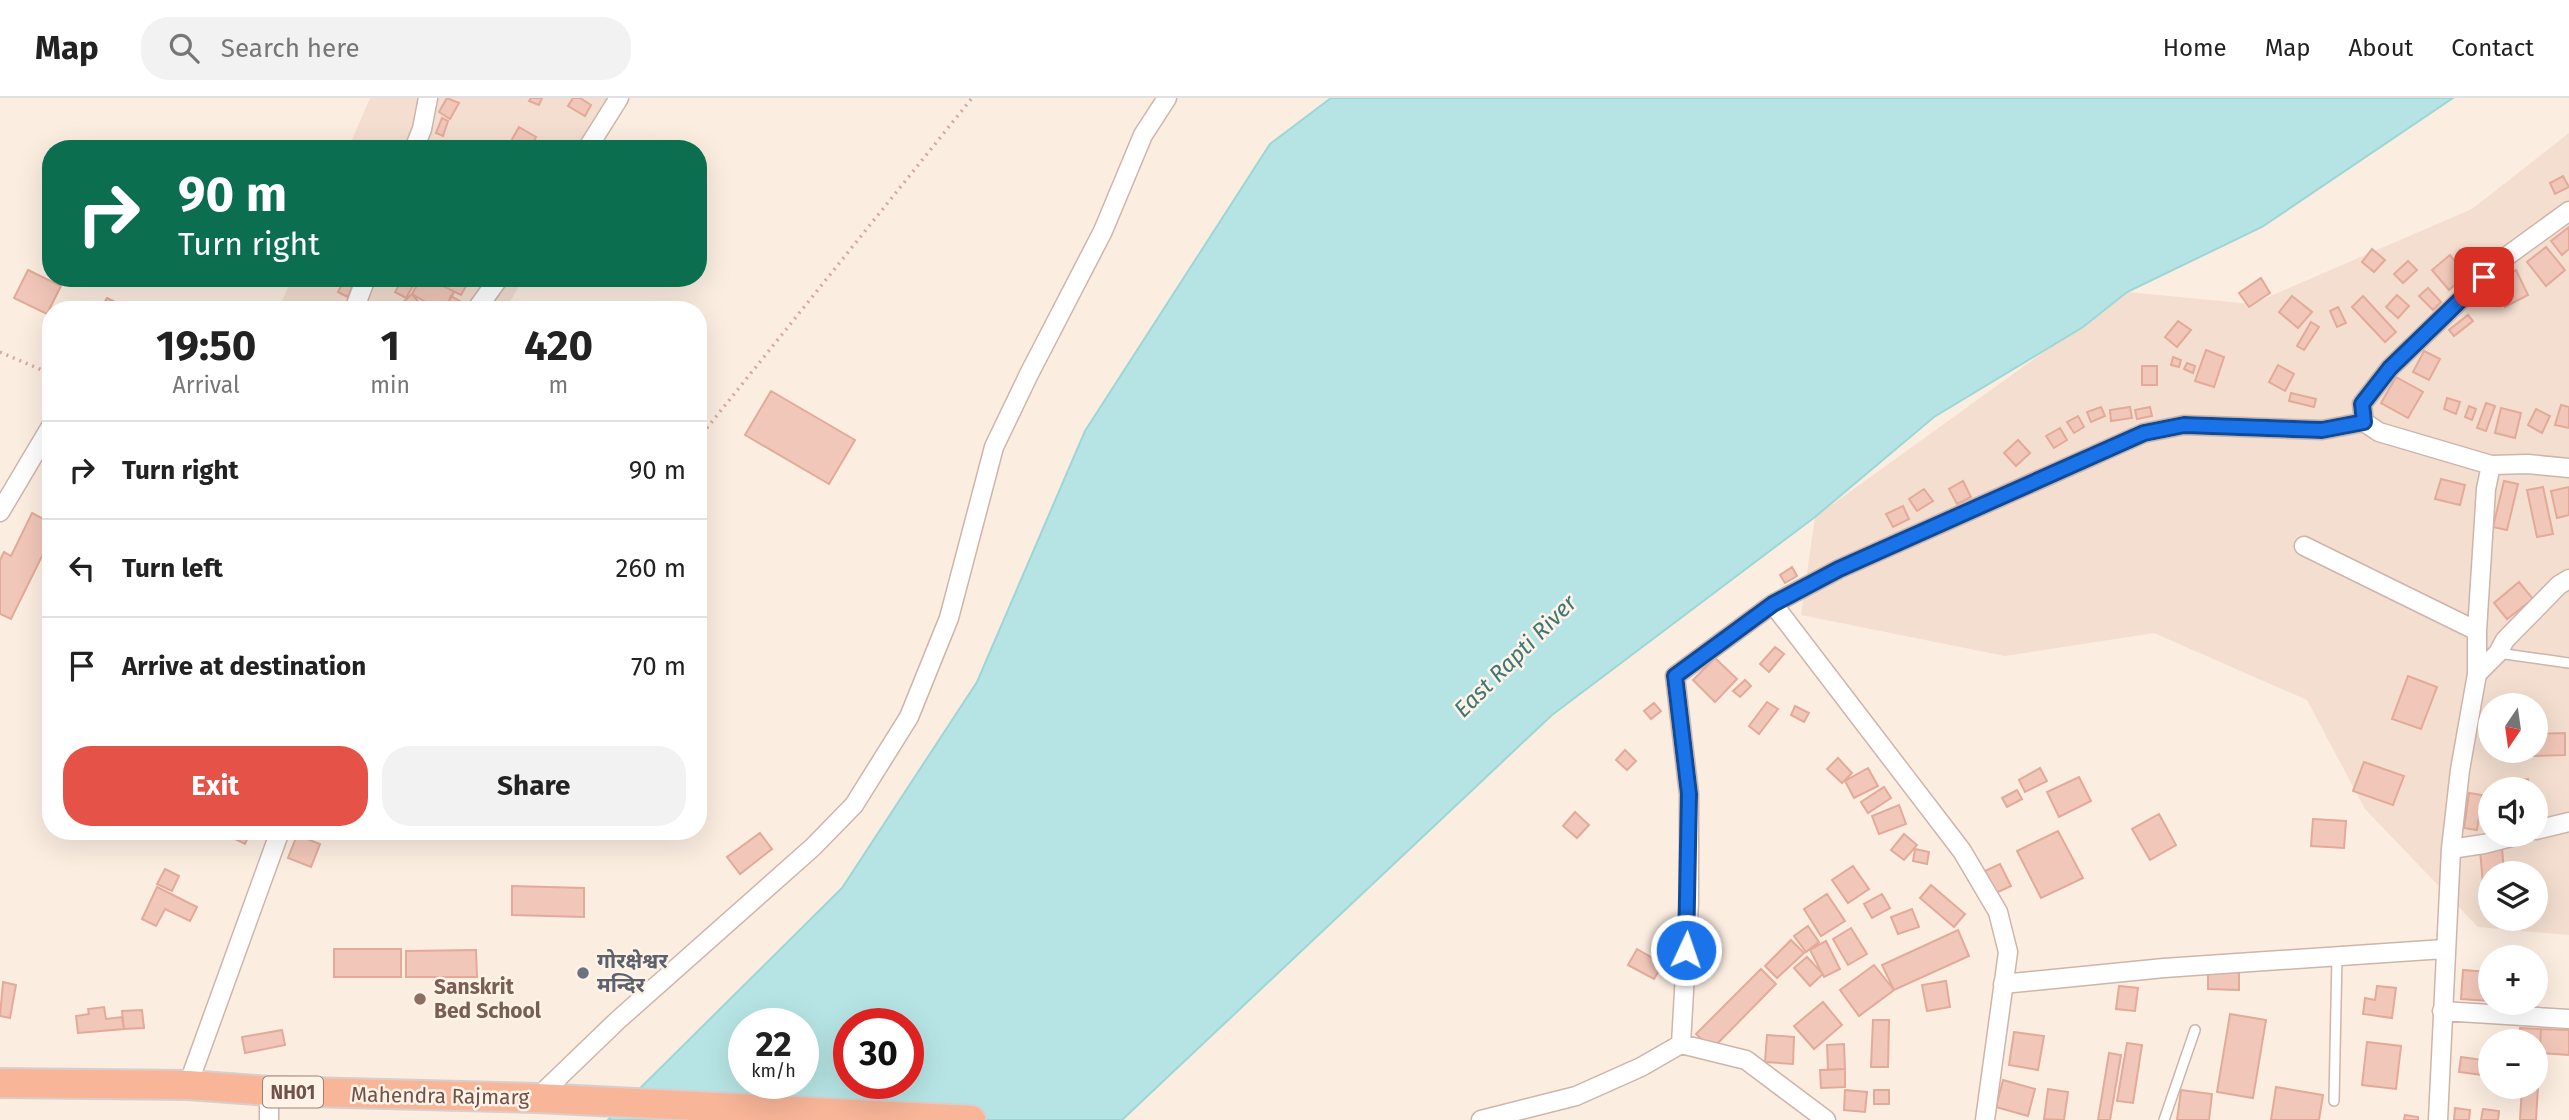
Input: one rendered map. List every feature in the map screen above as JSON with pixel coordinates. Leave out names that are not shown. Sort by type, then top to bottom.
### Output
[{"type":"highway","name":"Mahendra Rajmarg","points":[[0,1083],[188,1085],[269,1091],[537,1098],[971,1120]]},
{"type":"street","points":[[418,140],[428,98]]},
{"type":"street","points":[[593,140],[619,98]]},
{"type":"street","points":[[537,1098],[618,1020],[813,847],[854,805],[882,761],[909,717],[949,618],[994,447],[1028,374],[1103,231],[1143,135],[1167,98]]},
{"type":"street","points":[[2364,422],[2362,404],[2390,368],[2503,259],[2569,211]]},
{"type":"street","points":[[1681,1044],[1689,903],[1689,794],[1675,676],[1773,604],[1839,569],[2144,433],[2184,425],[2322,430],[2364,422],[2379,432],[2491,465],[2528,464],[2569,468]]},
{"type":"street","points":[[0,512],[42,441]]},
{"type":"street","points":[[2438,1120],[2444,949],[2451,849],[2460,769],[2477,674],[2486,489],[2491,465]]},
{"type":"street","points":[[2304,546],[2477,631]]},
{"type":"street","points":[[2477,674],[2498,653],[2505,640],[2559,585],[2569,579]]},
{"type":"street","points":[[1773,604],[1962,851],[1997,912],[2008,952],[1985,1120]]},
{"type":"street","points":[[2548,827],[2569,821]]},
{"type":"street","points":[[188,1085],[277,840]]},
{"type":"street","points":[[2451,849],[2478,843]]},
{"type":"street","points":[[2003,984],[2164,968],[2444,949]]},
{"type":"street","points":[[2442,1011],[2569,1019]]},
{"type":"street","points":[[1481,1120],[1576,1096],[1641,1067],[1681,1044],[1746,1060],[1826,1120]]},
{"type":"street","points":[[269,1091],[269,1120]]},
{"type":"lane","points":[[2498,653],[2569,663]]},
{"type":"lane","points":[[2334,1101],[2337,956]]},
{"type":"lane","points":[[2164,1120],[2195,1030]]},
{"type":"path","points":[[707,428],[972,98]]},
{"type":"path","points":[[0,352],[42,370]]},
{"type":"shaded area","points":[[370,98],[628,98],[603,140],[352,140]]},
{"type":"shaded area","points":[[2569,133],[2569,935],[2524,931],[2548,931],[2548,861],[2478,861],[2478,927],[2365,809],[2307,700],[2154,633],[2005,656],[1801,615],[1815,517],[2127,292],[2252,304],[2472,209]]},
{"type":"shaded area","points":[[288,287],[519,287],[510,301],[282,301]]},
{"type":"water","name":"East Rapti River","points":[[1331,98],[2453,98],[2262,227],[2127,292],[2083,327],[1934,417],[1815,517],[1552,715],[1122,1120],[608,1120],[842,888],[977,682],[1085,431],[1270,144]]},
{"type":"building","points":[[447,98],[459,103],[450,119],[439,112]]},
{"type":"building","points":[[531,98],[542,98],[539,105],[529,101]]},
{"type":"building","points":[[573,98],[580,98],[591,105],[585,116],[568,106]]},
{"type":"building","points":[[442,118],[448,121],[443,136],[436,133]]},
{"type":"building","points":[[519,127],[536,137],[534,140],[512,140]]},
{"type":"building","points":[[2563,176],[2569,187],[2555,194],[2550,183]]},
{"type":"building","points":[[2569,227],[2569,249],[2562,255],[2551,241]]},
{"type":"building","points":[[2546,247],[2565,270],[2546,286],[2527,262]]},
{"type":"building","points":[[2372,249],[2385,260],[2374,272],[2362,262]]},
{"type":"building","points":[[2450,255],[2466,275],[2449,290],[2432,270]]},
{"type":"building","points":[[2408,261],[2417,270],[2403,283],[2394,274]]},
{"type":"building","points":[[28,270],[42,277],[42,287],[60,287],[54,301],[42,301],[42,312],[14,298]]},
{"type":"building","points":[[2516,270],[2528,295],[2505,307],[2492,282]]},
{"type":"building","points":[[2261,278],[2270,293],[2249,307],[2239,293]]},
{"type":"building","points":[[340,287],[352,287],[348,297],[338,292]]},
{"type":"building","points":[[398,287],[412,287],[406,298],[395,292]]},
{"type":"building","points":[[416,287],[445,287],[454,292],[449,301],[424,301],[412,294]]},
{"type":"building","points":[[445,287],[466,287],[461,295]]},
{"type":"building","points":[[2428,288],[2441,302],[2433,310],[2419,296]]},
{"type":"building","points":[[412,294],[418,301],[404,301]]},
{"type":"building","points":[[2397,295],[2409,306],[2398,318],[2386,307]]},
{"type":"building","points":[[2292,296],[2312,312],[2298,328],[2279,312]]},
{"type":"building","points":[[2363,296],[2396,332],[2385,342],[2352,307]]},
{"type":"building","points":[[2338,307],[2346,323],[2337,327],[2330,311]]},
{"type":"building","points":[[2468,315],[2473,321],[2454,336],[2449,330]]},
{"type":"building","points":[[2178,321],[2191,330],[2177,347],[2165,337]]},
{"type":"building","points":[[2311,322],[2319,327],[2304,350],[2297,346]]},
{"type":"building","points":[[2206,350],[2224,357],[2214,387],[2195,381]]},
{"type":"building","points":[[2424,351],[2440,359],[2429,380],[2413,372]]},
{"type":"building","points":[[2173,357],[2181,360],[2179,367],[2171,365]]},
{"type":"building","points":[[2187,363],[2195,366],[2193,373],[2184,369]]},
{"type":"building","points":[[2278,365],[2294,374],[2285,391],[2269,382]]},
{"type":"building","points":[[2142,366],[2157,366],[2157,385],[2142,385]]},
{"type":"building","points":[[2396,377],[2423,392],[2408,418],[2381,403]]},
{"type":"building","points":[[771,391],[855,440],[829,484],[745,435]]},
{"type":"building","points":[[2291,393],[2316,399],[2314,407],[2289,401]]},
{"type":"building","points":[[2447,398],[2460,402],[2456,414],[2444,409]]},
{"type":"building","points":[[2486,403],[2495,406],[2486,431],[2477,428]]},
{"type":"building","points":[[2561,405],[2569,407],[2569,428],[2555,425]]},
{"type":"building","points":[[2469,406],[2476,409],[2472,420],[2465,417]]},
{"type":"building","points":[[2101,407],[2105,416],[2091,422],[2087,412]]},
{"type":"building","points":[[2130,407],[2132,418],[2111,421],[2110,410]]},
{"type":"building","points":[[2150,407],[2152,416],[2137,419],[2135,410]]},
{"type":"building","points":[[2501,408],[2521,413],[2515,438],[2495,433]]},
{"type":"building","points":[[2536,409],[2550,416],[2542,433],[2528,425]]},
{"type":"building","points":[[2078,416],[2084,427],[2074,433],[2067,422]]},
{"type":"building","points":[[2060,428],[2067,440],[2054,448],[2046,436]]},
{"type":"building","points":[[2018,440],[2030,453],[2016,466],[2004,453]]},
{"type":"building","points":[[2441,479],[2465,485],[2460,505],[2435,499]]},
{"type":"building","points":[[1963,481],[1971,497],[1957,504],[1949,489]]},
{"type":"building","points":[[2504,481],[2518,484],[2507,530],[2493,527]]},
{"type":"building","points":[[2543,487],[2553,534],[2537,537],[2527,490]]},
{"type":"building","points":[[2569,487],[2569,515],[2557,518],[2551,491]]},
{"type":"building","points":[[1924,489],[1933,501],[1917,511],[1909,499]]},
{"type":"building","points":[[1903,506],[1909,519],[1893,527],[1886,514]]},
{"type":"building","points":[[32,513],[42,518],[42,556],[11,619],[0,614],[0,560],[4,552],[11,556]]},
{"type":"building","points":[[1792,567],[1797,576],[1785,583],[1780,575]]},
{"type":"building","points":[[2519,582],[2533,599],[2507,619],[2494,603]]},
{"type":"building","points":[[1775,647],[1784,654],[1769,672],[1760,664]]},
{"type":"building","points":[[1715,658],[1737,679],[1715,702],[1693,680]]},
{"type":"building","points":[[2408,676],[2437,687],[2421,729],[2392,719]]},
{"type":"building","points":[[1745,680],[1751,686],[1740,697],[1733,691]]},
{"type":"building","points":[[1767,702],[1778,709],[1759,734],[1749,726]]},
{"type":"building","points":[[1654,703],[1661,711],[1651,719],[1644,711]]},
{"type":"building","points":[[1795,706],[1809,713],[1804,722],[1791,715]]},
{"type":"building","points":[[2565,733],[2565,755],[2548,756],[2548,734]]},
{"type":"building","points":[[1625,750],[1636,761],[1627,770],[1616,760]]},
{"type":"building","points":[[1838,758],[1852,773],[1842,783],[1827,769]]},
{"type":"building","points":[[2364,762],[2404,776],[2393,805],[2353,791]]},
{"type":"building","points":[[1868,768],[1878,786],[1854,798],[1845,781]]},
{"type":"building","points":[[2040,768],[2047,781],[2025,792],[2019,780]]},
{"type":"building","points":[[2079,777],[2091,801],[2059,817],[2047,792]]},
{"type":"building","points":[[1884,787],[1891,798],[1868,813],[1861,802]]},
{"type":"building","points":[[2017,790],[2022,799],[2007,807],[2002,798]]},
{"type":"building","points":[[2469,793],[2478,794],[2477,830],[2464,828]]},
{"type":"building","points":[[1899,805],[1906,824],[1879,834],[1872,816]]},
{"type":"building","points":[[1575,812],[1589,825],[1577,838],[1563,826]]},
{"type":"building","points":[[2159,814],[2176,845],[2150,860],[2132,829]]},
{"type":"building","points":[[2313,819],[2346,821],[2344,848],[2311,846]]},
{"type":"building","points":[[2058,831],[2083,878],[2041,898],[2017,851]]},
{"type":"building","points":[[760,833],[772,849],[740,874],[727,857]]},
{"type":"building","points":[[1904,834],[1917,845],[1904,860],[1891,850]]},
{"type":"building","points":[[295,840],[310,840],[320,844],[311,867],[288,858]]},
{"type":"building","points":[[2502,848],[2503,861],[2481,861],[2480,850]]},
{"type":"building","points":[[1915,849],[1929,852],[1927,864],[1913,861]]},
{"type":"building","points":[[2000,864],[2011,886],[1996,893],[1985,871]]},
{"type":"building","points":[[1853,866],[1869,889],[1848,903],[1832,880]]},
{"type":"building","points":[[165,869],[179,876],[172,891],[157,884]]},
{"type":"building","points":[[1931,885],[1965,914],[1954,927],[1920,898]]},
{"type":"building","points":[[512,886],[584,888],[584,917],[512,915]]},
{"type":"building","points":[[157,887],[197,907],[190,921],[165,909],[156,926],[142,919]]},
{"type":"building","points":[[1827,894],[1845,921],[1821,936],[1804,909]]},
{"type":"building","points":[[1882,894],[1890,908],[1872,918],[1864,904]]},
{"type":"building","points":[[1912,909],[1919,927],[1898,934],[1891,917]]},
{"type":"building","points":[[1808,926],[1819,942],[1806,952],[1794,936]]},
{"type":"building","points":[[1851,928],[1867,954],[1848,965],[1833,939]]},
{"type":"building","points":[[1958,930],[1969,956],[1894,990],[1882,965]]},
{"type":"building","points":[[1791,940],[1804,953],[1777,978],[1765,966]]},
{"type":"building","points":[[1826,941],[1840,969],[1824,977],[1810,950]]},
{"type":"building","points":[[334,949],[401,949],[401,977],[334,977]]},
{"type":"building","points":[[1637,949],[1663,964],[1654,979],[1628,965]]},
{"type":"building","points":[[476,950],[477,977],[406,977],[406,951]]},
{"type":"building","points":[[1807,957],[1823,974],[1810,986],[1794,968]]},
{"type":"building","points":[[1874,965],[1894,990],[1859,1016],[1840,990]]},
{"type":"building","points":[[1761,969],[1776,984],[1712,1049],[1696,1034]]},
{"type":"building","points":[[2463,970],[2478,971],[2478,1000],[2461,999]]},
{"type":"building","points":[[2208,971],[2239,971],[2239,990],[2208,989]]},
{"type":"building","points":[[1946,981],[1950,1007],[1927,1011],[1922,985]]},
{"type":"building","points":[[3,982],[16,985],[10,1018],[0,1016]]},
{"type":"building","points":[[2119,986],[2138,988],[2135,1011],[2116,1009]]},
{"type":"building","points":[[2377,986],[2396,988],[2392,1018],[2363,1014],[2365,998],[2375,1000]]},
{"type":"building","points":[[1823,1002],[1842,1025],[1814,1049],[1794,1026]]},
{"type":"building","points":[[104,1007],[106,1019],[122,1017],[124,1029],[78,1033],[76,1016],[89,1014],[88,1009]]},
{"type":"building","points":[[142,1010],[144,1028],[124,1029],[122,1011]]},
{"type":"building","points":[[2230,1014],[2266,1020],[2253,1098],[2217,1092]]},
{"type":"building","points":[[1873,1020],[1889,1020],[1888,1067],[1871,1067]]},
{"type":"building","points":[[2548,1029],[2569,1030],[2569,1055],[2548,1054]]},
{"type":"building","points":[[282,1030],[285,1045],[245,1053],[242,1037]]},
{"type":"building","points":[[2014,1032],[2044,1036],[2038,1070],[2009,1065]]},
{"type":"building","points":[[1767,1035],[1794,1037],[1793,1064],[1765,1062]]},
{"type":"building","points":[[2367,1042],[2401,1046],[2396,1089],[2362,1085]]},
{"type":"building","points":[[2127,1043],[2142,1045],[2133,1103],[2117,1101]]},
{"type":"building","points":[[1844,1044],[1845,1069],[1828,1070],[1827,1045]]},
{"type":"building","points":[[2109,1053],[2121,1055],[2110,1120],[2098,1120]]},
{"type":"building","points":[[2461,1057],[2478,1059],[2478,1074],[2459,1072]]},
{"type":"building","points":[[1845,1069],[1845,1087],[1821,1088],[1820,1070]]},
{"type":"building","points":[[2003,1080],[2035,1089],[2028,1116],[1996,1107]]},
{"type":"building","points":[[2276,1087],[2323,1095],[2319,1120],[2271,1120]]},
{"type":"building","points":[[2048,1089],[2068,1092],[2064,1120],[2044,1119]]},
{"type":"building","points":[[1845,1090],[1867,1092],[1865,1112],[1844,1110]]},
{"type":"building","points":[[1874,1090],[1889,1090],[1889,1104],[1874,1104]]},
{"type":"building","points":[[2181,1090],[2212,1094],[2209,1120],[2177,1120]]},
{"type":"building","points":[[2521,1099],[2537,1099],[2536,1120],[2520,1120]]},
{"type":"building","points":[[2455,1108],[2470,1110],[2469,1120],[2454,1120]]},
{"type":"building","points":[[2483,1109],[2499,1111],[2498,1120],[2481,1120]]},
{"type":"building","points":[[2405,1115],[2418,1117],[2418,1120],[2404,1120]]},
{"type":"place","name":"गोरक्षेश्वर मन्दिर","points":[[583,973]]},
{"type":"place","name":"Sanskrit Bed School","points":[[420,999]]},
{"type":"route","points":[[1686,950],[1689,794],[1675,676],[1773,604],[1839,569],[2144,433],[2184,425],[2322,430],[2364,422],[2362,404],[2390,368],[2484,277]]}]
